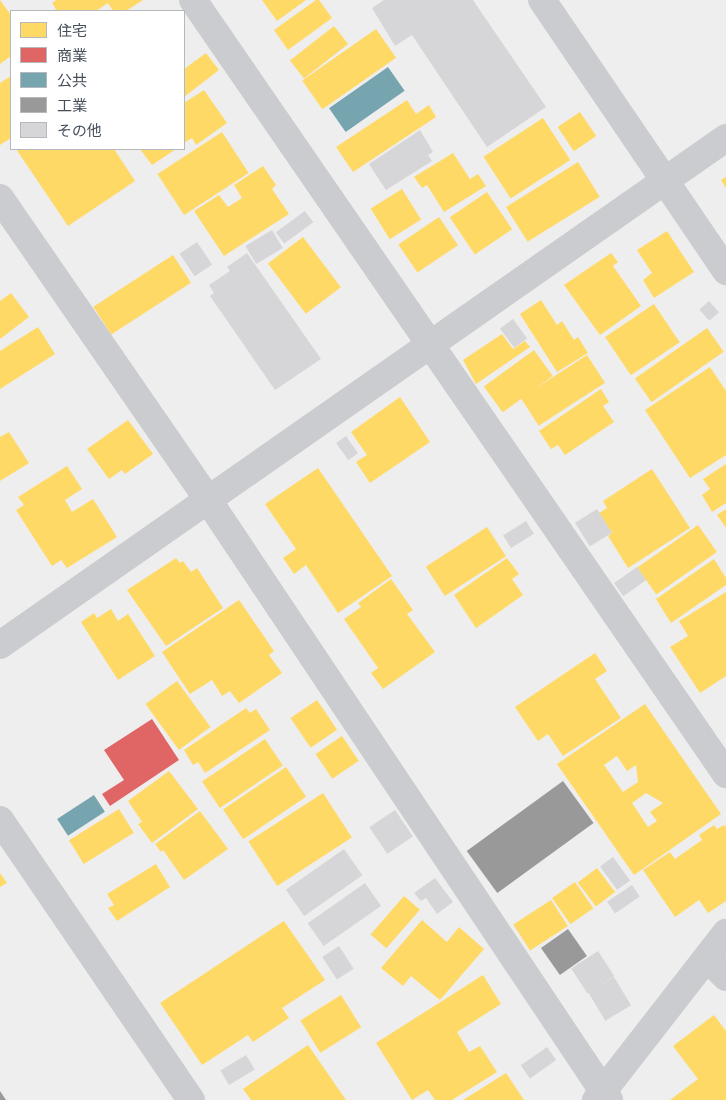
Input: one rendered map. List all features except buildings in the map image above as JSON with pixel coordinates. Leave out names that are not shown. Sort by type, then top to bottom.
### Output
[{"type":"street","points":[[193,0],[726,774]]},
{"type":"street","points":[[542,0],[726,271]]},
{"type":"street","points":[[0,645],[726,138]]},
{"type":"street","points":[[0,198],[208,500],[603,1097],[726,933]]},
{"type":"street","points":[[0,820],[191,1100]]},
{"type":"street","points":[[707,958],[726,977]]}]
